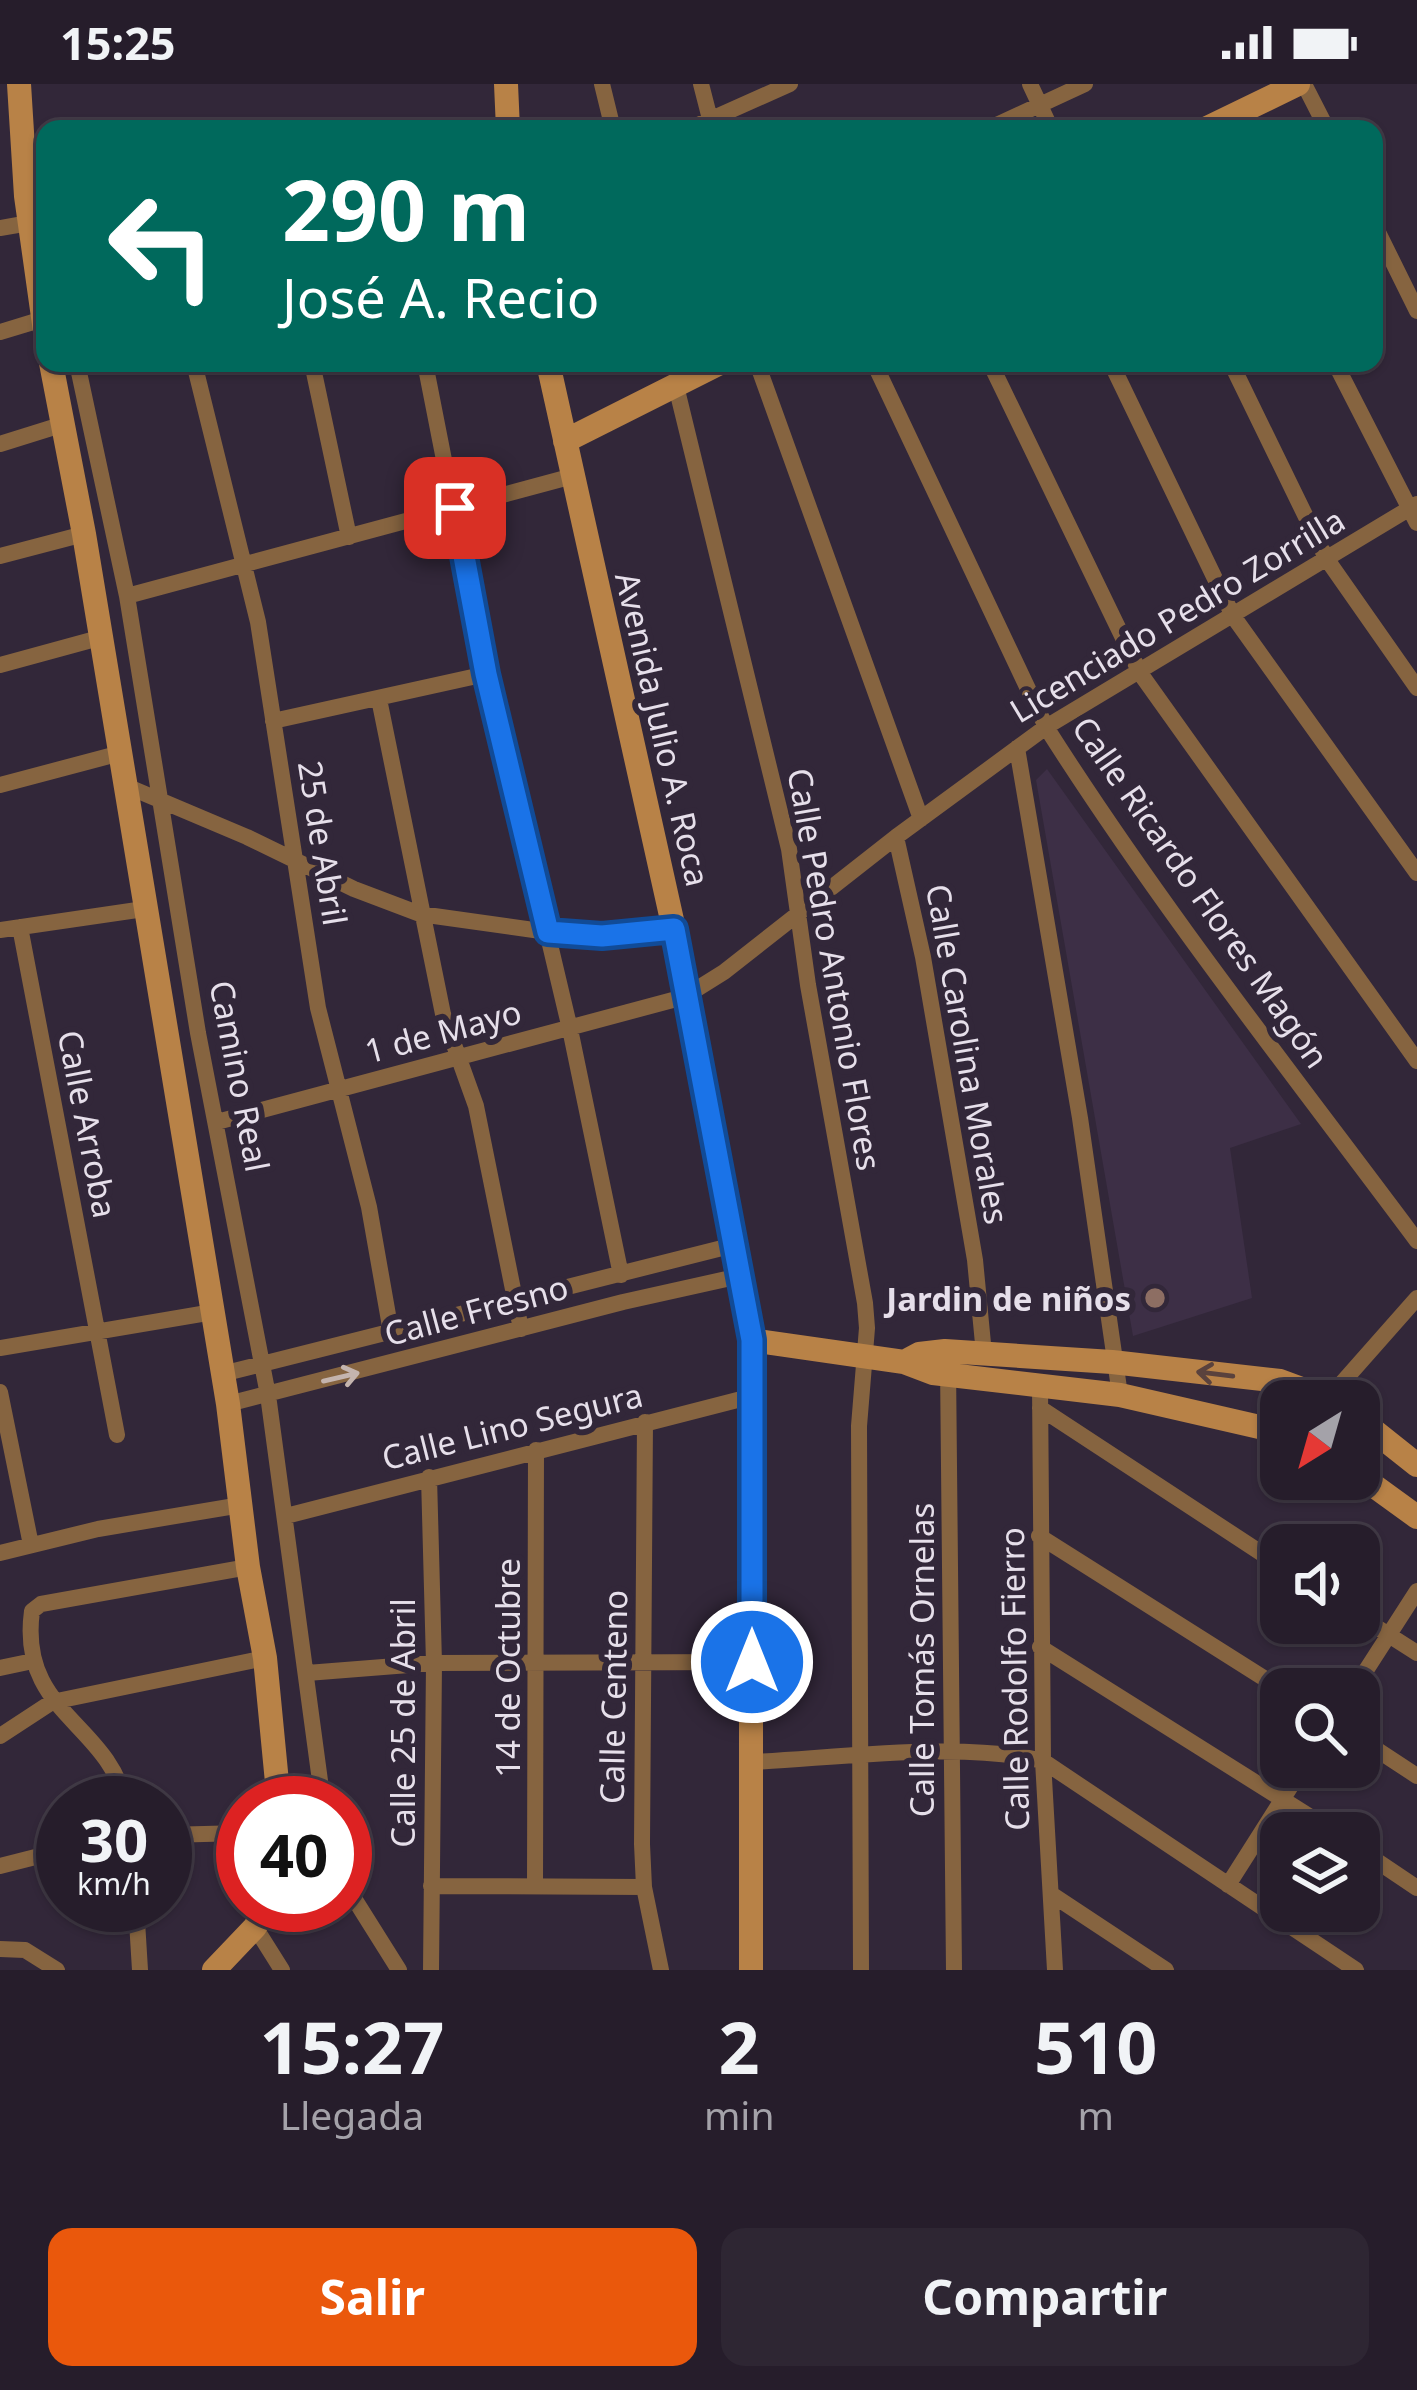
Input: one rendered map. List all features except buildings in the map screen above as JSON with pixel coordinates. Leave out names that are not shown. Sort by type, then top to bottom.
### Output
[{"type":"street","points":[[20,84],[26,196],[36,218]]},
{"type":"street","points":[[506,84],[508,120]]},
{"type":"street","points":[[602,84],[612,120]]},
{"type":"street","points":[[701,84],[710,119],[790,84]]},
{"type":"street","points":[[1030,84],[1047,120]]},
{"type":"street","points":[[1008,120],[1085,84]]},
{"type":"street","points":[[1228,120],[1301,84],[1322,120]]},
{"type":"street","points":[[0,229],[36,220]]},
{"type":"street","points":[[1383,242],[1417,311]]},
{"type":"street","points":[[0,332],[36,315]]},
{"type":"street","name":"Camino Real","points":[[53,372],[228,1404],[248,1567],[265,1658],[276,1776]]},
{"type":"street","name":"Camino Real","points":[[78,372],[127,596],[188,979],[268,1395],[319,1776]]},
{"type":"street","name":"25 de Abril","points":[[196,372],[262,643],[318,1008],[369,1208],[391,1332]]},
{"type":"street","points":[[314,372],[349,537]]},
{"type":"street","points":[[427,372],[486,674],[570,1029],[621,1275]]},
{"type":"street","name":"Avenida Julio A. Roca","points":[[550,372],[674,929],[752,1340],[751,1970]]},
{"type":"street","points":[[565,441],[703,372]]},
{"type":"street","points":[[760,372],[921,819]]},
{"type":"street","name":"Calle Ricardo Flores Magón","points":[[878,372],[1046,727],[1080,781],[1417,1241]]},
{"type":"street","points":[[994,372],[1140,673],[1417,1061]]},
{"type":"street","points":[[1115,372],[1233,616],[1417,873]]},
{"type":"street","points":[[1235,372],[1326,558],[1417,688]]},
{"type":"street","points":[[1340,372],[1414,512]]},
{"type":"street","name":"Calle Pedro Antonio Flores","points":[[676,386],[789,849],[808,985],[865,1304],[858,1757],[861,1970]]},
{"type":"street","points":[[0,443],[64,424]]},
{"type":"street","points":[[127,596],[573,476]]},
{"type":"street","name":"Licenciado Pedro Zorrilla","points":[[684,997],[724,972],[1046,727],[1326,558],[1414,512]]},
{"type":"street","points":[[0,556],[84,534]]},
{"type":"street","points":[[0,665],[99,638]]},
{"type":"street","points":[[273,721],[486,674]]},
{"type":"street","points":[[379,699],[420,914],[448,1036],[476,1106],[521,1329]]},
{"type":"street","points":[[1017,748],[1081,1118],[1120,1395]]},
{"type":"street","points":[[0,785],[117,754]]},
{"type":"street","points":[[124,785],[420,914],[602,936],[674,929]]},
{"type":"street","name":"Calle Carolina Morales","points":[[896,837],[923,957],[974,1260],[984,1354]]},
{"type":"street","points":[[0,931],[143,909]]},
{"type":"street","name":"Calle Arroba","points":[[20,927],[117,1435]]},
{"type":"street","name":"1 de Mayo","points":[[217,1122],[684,997]]},
{"type":"street","name":"Calle Fresno","points":[[222,1374],[734,1245]]},
{"type":"street","name":"Calle Fresno","points":[[228,1404],[740,1276]]},
{"type":"street","points":[[1346,1380],[1416,1300]]},
{"type":"street","points":[[0,1348],[213,1312]]},
{"type":"street","points":[[752,1340],[904,1362],[919,1354],[1040,1396],[1260,1551]]},
{"type":"street","points":[[947,1363],[984,1354],[1271,1380]]},
{"type":"street","name":"Calle Tomás Ornelas","points":[[947,1363],[955,1970]]},
{"type":"street","points":[[0,1392],[31,1545]]},
{"type":"street","points":[[1040,1396],[1120,1395],[1260,1427]]},
{"type":"street","name":"Calle Lino Segura","points":[[286,1516],[753,1396]]},
{"type":"street","name":"Calle Rodolfo Fierro","points":[[1040,1396],[1040,1647],[1055,1970]]},
{"type":"street","name":"Calle Centeno","points":[[645,1422],[644,1887],[662,1970]]},
{"type":"street","points":[[1380,1436],[1417,1465]]},
{"type":"street","name":"14 de Octubre","points":[[536,1450],[536,1886]]},
{"type":"street","name":"Calle 25 de Abril","points":[[429,1477],[434,1663],[431,1970]]},
{"type":"street","points":[[1380,1490],[1417,1516]]},
{"type":"street","points":[[0,1553],[241,1505]]},
{"type":"street","points":[[1039,1536],[1260,1676]]},
{"type":"street","points":[[115,1776],[111,1765],[52,1702],[33,1661],[32,1611],[41,1604],[248,1567]]},
{"type":"street","points":[[1367,1668],[1417,1592]]},
{"type":"street","points":[[1380,1630],[1417,1653]]},
{"type":"street","points":[[1040,1647],[1304,1812]]},
{"type":"street","points":[[0,1736],[52,1702],[265,1658]]},
{"type":"street","points":[[0,1668],[33,1661]]},
{"type":"street","points":[[307,1672],[434,1663],[752,1662]]},
{"type":"street","points":[[1380,1752],[1417,1776]]},
{"type":"street","points":[[752,1762],[953,1753],[1043,1761],[1356,1970]]},
{"type":"street","points":[[1228,1885],[1288,1788]]},
{"type":"street","points":[[0,1866],[36,1857]]},
{"type":"street","points":[[1380,1863],[1417,1888]]},
{"type":"street","points":[[431,1886],[644,1887]]},
{"type":"street","points":[[1051,1894],[1166,1970]]},
{"type":"street","points":[[372,1927],[399,1970]]},
{"type":"street","points":[[138,1932],[140,1970]]},
{"type":"street","points":[[214,1970],[247,1932]]},
{"type":"street","points":[[268,1932],[283,1970]]},
{"type":"street","points":[[0,1949],[25,1950],[57,1970]]},
{"type":"shaded area","points":[[1047,769],[1301,1124],[1230,1148],[1252,1298],[1133,1336],[1036,780]]},
{"type":"place","name":"Jardin de niños","points":[[1155,1298]]},
{"type":"route","points":[[455,508],[486,674],[548,932],[602,936],[674,929],[752,1340],[752,1662]]}]
